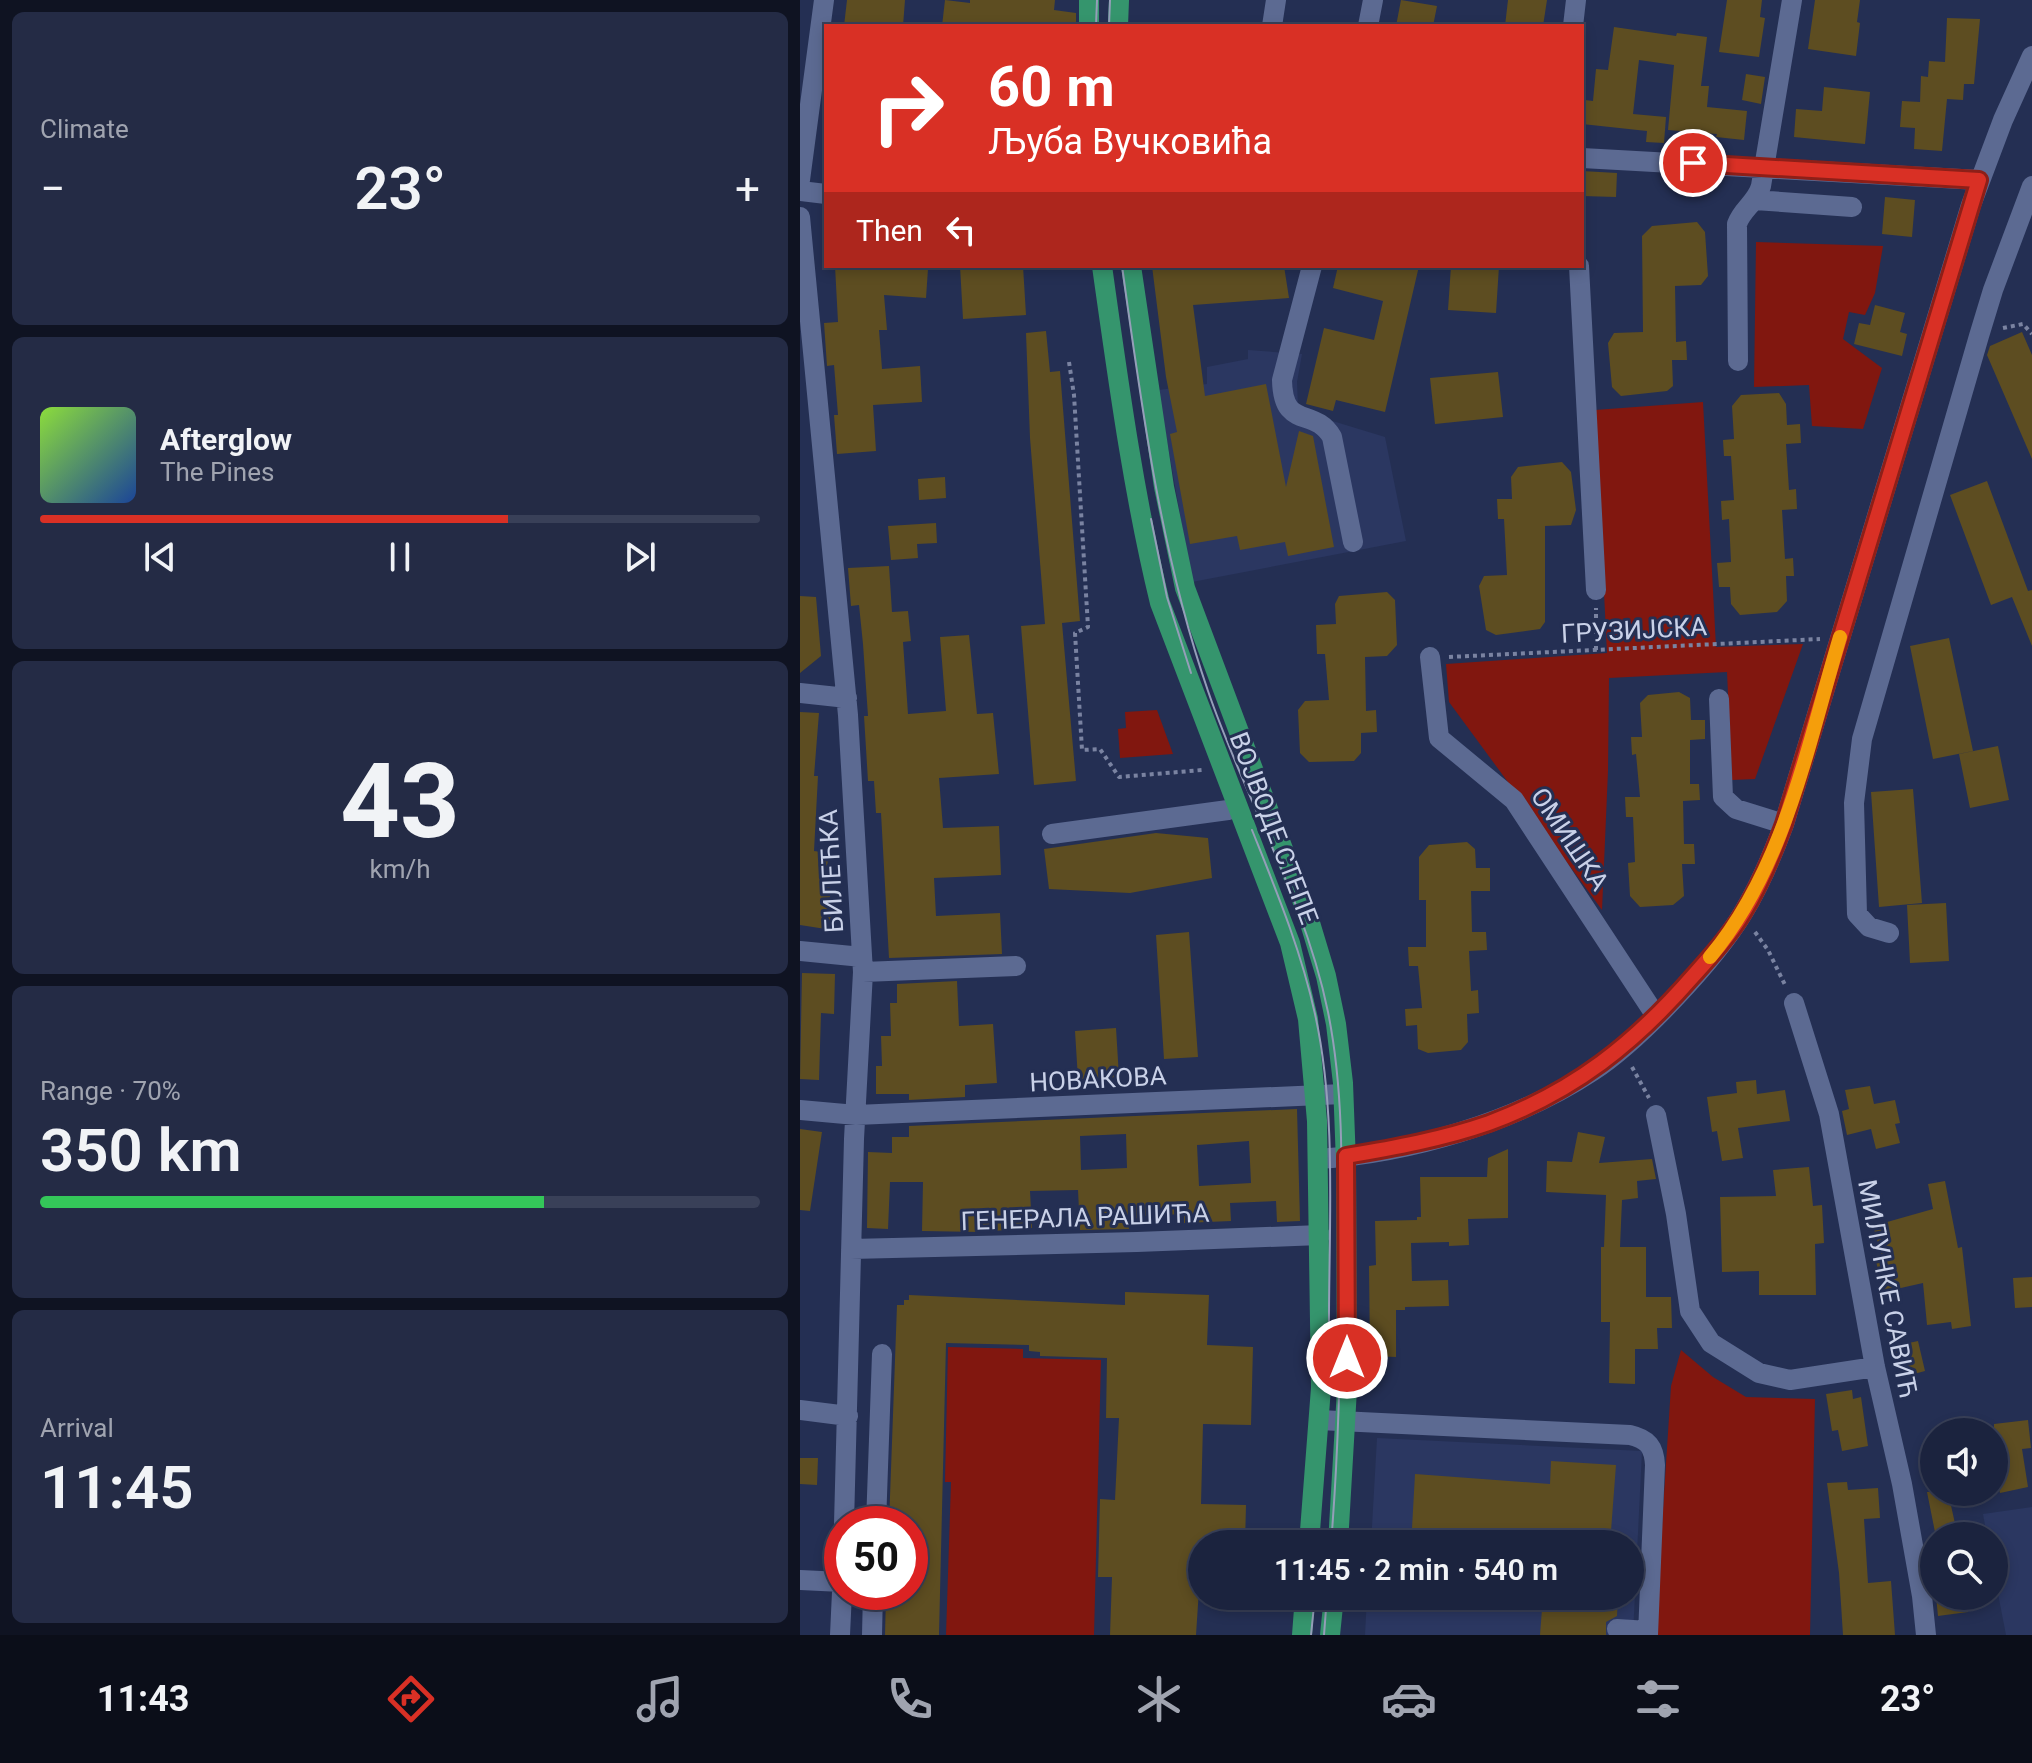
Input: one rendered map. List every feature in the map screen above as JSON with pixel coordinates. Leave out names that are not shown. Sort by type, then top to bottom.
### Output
[{"type":"main road","points":[[1089,0],[1089,24]]},
{"type":"main road","points":[[1118,24],[1119,0]]},
{"type":"main road","name":"ВОЈВОДЕ СТЕПЕ","points":[[1102,268],[1136,490],[1160,603],[1290,943],[1308,1019],[1316,1095],[1320,1235],[1319,1420],[1310,1530]]},
{"type":"main road","name":"ВОЈВОДЕ СТЕПЕ","points":[[1131,268],[1164,487],[1185,588],[1307,913],[1326,976],[1336,1024],[1346,1156],[1346,1421],[1339,1530]]},
{"type":"main road","points":[[1302,1635],[1304,1610]]},
{"type":"main road","points":[[1330,1635],[1333,1610]]},
{"type":"street","points":[[800,180],[824,0]]},
{"type":"street","points":[[1272,24],[1276,0]]},
{"type":"street","points":[[1368,24],[1373,0]]},
{"type":"street","points":[[1573,24],[1576,0]]},
{"type":"street","points":[[1738,361],[1737,224],[1759,193],[1792,0]]},
{"type":"street","points":[[1318,1159],[1417,1143],[1488,1123],[1566,1088],[1621,1050],[1656,1016],[1743,914],[1784,824],[1979,180],[2032,56]]},
{"type":"street","points":[[1584,158],[1979,180]]},
{"type":"street","points":[[1889,933],[1869,927],[1857,914],[1854,803],[1869,706],[1993,290],[2032,186]]},
{"type":"street","points":[[800,191],[824,194]]},
{"type":"street","points":[[1755,200],[1852,207]]},
{"type":"street","name":"БИЛЕЋКА","points":[[800,217],[847,698],[862,964],[845,1506]]},
{"type":"street","points":[[1311,268],[1282,380],[1285,404],[1293,413],[1327,428],[1332,437],[1353,542]]},
{"type":"street","points":[[1579,268],[1596,590]]},
{"type":"street","name":"ОМИШКА","points":[[1430,657],[1439,738],[1514,800],[1656,1016]]},
{"type":"street","points":[[800,693],[847,698]]},
{"type":"street","points":[[1719,699],[1723,797],[1736,809],[1784,824]]},
{"type":"street","points":[[1052,834],[1228,810],[1237,806]]},
{"type":"street","points":[[800,951],[862,964],[1016,966]]},
{"type":"street","name":"МИЛУНКЕ САВИЋ","points":[[1794,1003],[1829,1114],[1875,1367],[1902,1484],[1926,1635]]},
{"type":"street","name":"НОВАКОВА","points":[[800,1110],[856,1115],[1343,1094]]},
{"type":"street","points":[[1656,1115],[1676,1214],[1690,1311],[1711,1343],[1759,1373],[1790,1380],[1875,1367]]},
{"type":"street","name":"ГЕНЕРАЛА РАШИЋА","points":[[851,1249],[1320,1235]]},
{"type":"street","points":[[877,1506],[882,1354]]},
{"type":"street","points":[[800,1410],[848,1416]]},
{"type":"street","points":[[1319,1420],[1630,1435],[1644,1439],[1651,1445],[1654,1455],[1648,1633],[1617,1629]]},
{"type":"street","points":[[800,1580],[824,1581]]},
{"type":"street","points":[[840,1635],[841,1610]]},
{"type":"street","points":[[872,1635],[873,1610]]},
{"type":"path","points":[[1979,336],[2013,324],[2023,324],[2032,334]]},
{"type":"path","points":[[1069,362],[1074,395],[1088,627],[1075,633],[1082,750],[1100,749],[1119,777],[1212,769]]},
{"type":"path","points":[[1596,590],[1596,650]]},
{"type":"path","name":"ГРУЗИЈСКА","points":[[1430,657],[1840,637]]},
{"type":"path","points":[[1743,914],[1768,950],[1794,1003]]},
{"type":"path","points":[[1621,1050],[1644,1086],[1656,1115]]},
{"type":"shaded area","points":[[1756,242],[1883,246],[1875,293],[1865,315],[1849,312],[1843,339],[1882,368],[1863,429],[1812,426],[1809,385],[1754,387]]},
{"type":"shaded area","points":[[1248,350],[1302,354],[1297,382],[1298,406],[1326,419],[1385,437],[1406,541],[1192,582],[1158,390],[1207,384],[1207,367],[1248,359]]},
{"type":"shaded area","points":[[1703,402],[1716,647],[1803,644],[1755,779],[1732,780],[1727,672],[1609,678],[1602,910],[1449,702],[1446,664],[1607,653],[1595,410]]},
{"type":"shaded area","points":[[1157,710],[1173,754],[1120,758],[1118,729],[1126,728],[1125,712]]},
{"type":"shaded area","points":[[948,1347],[1023,1349],[1023,1358],[1101,1360],[1094,1635],[946,1635],[951,1482],[945,1482]]},
{"type":"shaded area","points":[[1681,1350],[1713,1377],[1746,1397],[1815,1399],[1810,1635],[1655,1635],[1671,1386]]},
{"type":"shaded area","points":[[1377,1438],[1642,1451],[1638,1530],[1372,1530]]},
{"type":"shaded area","points":[[2032,1507],[2032,1635],[2006,1635],[2001,1610],[2008,1610],[2008,1522],[1984,1522],[1983,1514]]},
{"type":"shaded area","points":[[1366,1610],[1634,1610],[1633,1635],[1365,1635]]},
{"type":"building","points":[[847,0],[905,0],[903,24],[844,24]]},
{"type":"building","points":[[945,0],[970,3],[970,0],[1055,0],[1054,10],[1076,13],[1076,24],[942,24]]},
{"type":"building","points":[[1401,0],[1437,6],[1433,24],[1396,24]]},
{"type":"building","points":[[1508,0],[1547,0],[1543,24],[1505,24]]},
{"type":"building","points":[[1727,0],[1762,0],[1760,17],[1765,18],[1759,57],[1719,52]]},
{"type":"building","points":[[1815,0],[1860,0],[1856,56],[1808,49]]},
{"type":"building","points":[[1947,18],[1980,19],[1974,84],[1964,84],[1963,100],[1947,99],[1942,151],[1914,149],[1915,128],[1900,127],[1902,101],[1920,102],[1921,76],[1928,77],[1929,61],[1945,62]]},
{"type":"building","points":[[1614,27],[1707,37],[1701,86],[1709,86],[1707,107],[1747,111],[1744,140],[1716,137],[1717,134],[1668,130],[1674,65],[1639,60],[1633,114],[1666,117],[1664,143],[1646,142],[1647,131],[1584,124],[1585,100],[1593,101],[1596,69],[1608,70]]},
{"type":"building","points":[[1746,74],[1765,77],[1761,104],[1742,100]]},
{"type":"building","points":[[1824,87],[1870,92],[1865,144],[1794,137],[1796,109],[1822,111]]},
{"type":"building","points":[[1584,171],[1617,173],[1616,197],[1584,196]]},
{"type":"building","points":[[1885,197],[1915,200],[1912,237],[1882,234]]},
{"type":"building","points":[[1697,222],[1705,232],[1708,276],[1701,285],[1675,286],[1676,342],[1686,341],[1687,360],[1672,360],[1673,386],[1667,391],[1621,396],[1612,387],[1608,343],[1614,333],[1643,332],[1642,236],[1652,226]]},
{"type":"building","points":[[835,268],[928,269],[926,298],[884,295],[887,330],[879,330],[882,369],[920,366],[922,402],[873,405],[876,451],[837,454],[834,365],[827,366],[824,323],[838,322]]},
{"type":"building","points":[[960,268],[1023,268],[1026,315],[963,319]]},
{"type":"building","points":[[1152,268],[1284,268],[1289,298],[1193,305],[1205,396],[1266,384],[1286,487],[1299,431],[1313,436],[1334,547],[1288,556],[1285,542],[1240,550],[1237,536],[1190,544],[1170,434],[1177,432],[1166,377]]},
{"type":"building","points":[[1338,268],[1419,268],[1385,412],[1336,400],[1333,411],[1306,404],[1324,328],[1374,340],[1383,301],[1333,288]]},
{"type":"building","points":[[1451,268],[1499,268],[1496,313],[1448,310]]},
{"type":"building","points":[[1875,305],[1905,313],[1900,332],[1907,334],[1902,356],[1854,344],[1859,323],[1870,325]]},
{"type":"building","points":[[1046,331],[1050,372],[1060,371],[1080,621],[1062,623],[1076,781],[1034,785],[1021,626],[1045,624],[1030,438],[1026,333]]},
{"type":"building","points":[[2022,332],[2032,355],[2032,459],[1987,355],[1990,346]]},
{"type":"building","points":[[1498,372],[1503,417],[1435,424],[1430,378]]},
{"type":"building","points":[[1779,393],[1786,404],[1787,425],[1800,424],[1801,443],[1786,444],[1789,490],[1796,489],[1797,509],[1782,510],[1785,559],[1793,558],[1794,576],[1786,576],[1787,601],[1777,612],[1740,615],[1731,604],[1730,587],[1719,587],[1717,563],[1731,562],[1729,519],[1722,520],[1721,501],[1734,500],[1731,456],[1724,456],[1723,440],[1734,439],[1732,406],[1741,395]]},
{"type":"building","points":[[1562,462],[1571,472],[1576,510],[1571,525],[1545,526],[1545,622],[1540,629],[1496,635],[1486,630],[1479,586],[1484,576],[1507,575],[1504,519],[1498,519],[1497,499],[1512,499],[1511,477],[1518,467]]},
{"type":"building","points":[[945,477],[946,498],[919,500],[918,479]]},
{"type":"building","points":[[1987,481],[2028,591],[2032,590],[2032,646],[2012,597],[1991,605],[1950,495]]},
{"type":"building","points":[[936,523],[937,543],[917,544],[918,558],[891,560],[888,526]]},
{"type":"building","points":[[889,566],[892,612],[908,611],[911,641],[903,642],[908,714],[946,711],[940,637],[969,635],[977,714],[993,713],[999,774],[939,778],[943,828],[999,826],[1001,875],[934,878],[936,916],[1000,913],[1002,954],[889,958],[881,813],[876,813],[874,781],[868,781],[863,644],[859,605],[851,606],[848,568]]},
{"type":"building","points":[[1387,592],[1395,600],[1397,645],[1387,656],[1365,657],[1366,711],[1376,710],[1377,732],[1361,733],[1361,753],[1354,761],[1309,762],[1300,753],[1298,710],[1305,701],[1329,700],[1325,654],[1317,654],[1316,625],[1336,624],[1335,604],[1339,596]]},
{"type":"building","points":[[800,596],[816,597],[821,656],[800,673]]},
{"type":"building","points":[[1949,638],[1973,751],[1933,759],[1910,646]]},
{"type":"building","points":[[1679,692],[1690,698],[1691,720],[1705,720],[1705,739],[1690,740],[1690,784],[1699,784],[1700,800],[1683,801],[1684,844],[1694,844],[1695,864],[1682,864],[1684,896],[1673,905],[1640,907],[1630,896],[1628,863],[1635,862],[1633,817],[1626,817],[1625,797],[1640,797],[1636,754],[1632,755],[1631,737],[1642,737],[1640,703],[1648,695]]},
{"type":"building","points":[[800,712],[819,713],[814,776],[818,776],[814,851],[829,853],[824,887],[831,888],[829,904],[836,904],[832,930],[800,925]]},
{"type":"building","points":[[1998,746],[2009,800],[1970,808],[1959,754]]},
{"type":"building","points":[[1913,789],[1922,903],[1879,907],[1871,792]]},
{"type":"building","points":[[1156,833],[1208,838],[1212,878],[1130,893],[1049,889],[1044,849]]},
{"type":"building","points":[[1467,842],[1475,849],[1476,868],[1490,868],[1490,891],[1471,891],[1472,932],[1486,932],[1487,950],[1469,951],[1471,991],[1478,990],[1479,1013],[1467,1014],[1468,1042],[1461,1050],[1428,1053],[1418,1049],[1417,1025],[1406,1026],[1405,1009],[1422,1008],[1418,966],[1409,966],[1408,947],[1426,947],[1426,900],[1419,900],[1419,857],[1429,845]]},
{"type":"building","points":[[1946,903],[1949,961],[1910,963],[1907,905]]},
{"type":"building","points":[[1189,932],[1198,1057],[1164,1059],[1156,935]]},
{"type":"building","points":[[802,973],[835,974],[834,1014],[821,1013],[819,1080],[800,1079]]},
{"type":"building","points":[[957,981],[959,1026],[993,1024],[997,1083],[965,1085],[965,1097],[909,1100],[909,1094],[876,1094],[876,1066],[882,1066],[881,1036],[891,1036],[890,1003],[897,1003],[897,984]]},
{"type":"building","points":[[1116,1028],[1119,1077],[1078,1079],[1075,1031]]},
{"type":"building","points":[[1756,1080],[1757,1094],[1785,1090],[1790,1121],[1738,1128],[1743,1158],[1722,1161],[1717,1131],[1712,1132],[1707,1097],[1737,1093],[1736,1082]]},
{"type":"building","points":[[1870,1086],[1874,1104],[1895,1100],[1900,1123],[1895,1124],[1900,1143],[1876,1149],[1871,1129],[1847,1135],[1842,1111],[1849,1109],[1845,1090]]},
{"type":"building","points":[[1297,1109],[1300,1221],[1277,1222],[1276,1201],[1230,1203],[1231,1221],[1184,1223],[1184,1214],[1140,1216],[1128,1219],[1129,1229],[1080,1230],[1078,1190],[1030,1191],[1032,1228],[981,1232],[922,1231],[923,1182],[890,1182],[888,1229],[867,1228],[868,1152],[892,1153],[892,1137],[909,1137],[909,1126]],"holes":[[[1126,1134],[1127,1168],[1081,1170],[1080,1136]],[[1249,1141],[1251,1183],[1199,1186],[1197,1145]]]},
{"type":"building","points":[[800,1129],[822,1132],[810,1211],[800,1210]]},
{"type":"building","points":[[1578,1132],[1605,1137],[1599,1163],[1652,1159],[1656,1179],[1637,1181],[1638,1198],[1622,1200],[1620,1247],[1646,1247],[1646,1297],[1671,1297],[1672,1328],[1657,1328],[1658,1349],[1635,1349],[1635,1384],[1609,1383],[1610,1322],[1601,1322],[1601,1247],[1604,1247],[1606,1195],[1546,1192],[1547,1161],[1572,1162]]},
{"type":"building","points":[[1508,1149],[1508,1218],[1468,1219],[1469,1245],[1411,1243],[1412,1281],[1448,1280],[1449,1306],[1396,1310],[1396,1357],[1370,1356],[1369,1266],[1376,1265],[1375,1221],[1417,1220],[1421,1217],[1420,1177],[1487,1177],[1488,1158]]},
{"type":"building","points":[[1809,1167],[1813,1206],[1822,1205],[1824,1243],[1815,1244],[1816,1295],[1759,1295],[1759,1271],[1722,1272],[1720,1197],[1776,1196],[1773,1170]]},
{"type":"building","points":[[1945,1181],[1958,1248],[1962,1247],[1971,1326],[1952,1329],[1951,1322],[1927,1325],[1923,1283],[1883,1292],[1876,1261],[1883,1260],[1873,1226],[1933,1209],[1928,1184]]},
{"type":"building","points":[[2032,1277],[2032,1307],[2015,1308],[2013,1278]]},
{"type":"building","points":[[1125,1292],[1209,1295],[1207,1345],[1253,1347],[1251,1425],[1203,1424],[1201,1504],[1246,1505],[1245,1530],[1188,1530],[1188,1610],[1198,1610],[1196,1635],[1110,1635],[1112,1577],[1098,1577],[1100,1499],[1115,1500],[1119,1418],[1106,1418],[1107,1358],[1040,1356],[1040,1352],[1029,1351],[1029,1345],[946,1343],[939,1635],[885,1635],[886,1610],[928,1610],[928,1506],[890,1506],[897,1305],[904,1305],[909,1295],[1125,1305]]},
{"type":"building","points":[[1918,1341],[1925,1371],[1903,1377],[1895,1346]]},
{"type":"building","points":[[1852,1390],[1853,1399],[1861,1397],[1868,1446],[1842,1451],[1838,1430],[1832,1431],[1826,1394]]},
{"type":"building","points":[[2028,1420],[2031,1448],[2022,1449],[2028,1487],[2008,1491],[2008,1422]]},
{"type":"building","points":[[800,1458],[818,1458],[817,1485],[800,1484]]},
{"type":"building","points":[[1551,1461],[1616,1465],[1611,1530],[1412,1528],[1415,1474],[1550,1484]]},
{"type":"building","points":[[1847,1482],[1848,1490],[1878,1488],[1880,1518],[1864,1519],[1868,1583],[1891,1581],[1895,1635],[1843,1635],[1839,1573],[1827,1483]]},
{"type":"building","points":[[1930,1506],[1951,1506],[1955,1522],[1933,1522]]},
{"type":"building","points":[[1542,1610],[1617,1610],[1617,1616],[1606,1622],[1606,1635],[1540,1635]]},
{"type":"building","points":[[1937,1610],[1968,1612],[1938,1616]]},
{"type":"tram line","points":[[1096,24],[1097,0]]},
{"type":"tram line","points":[[1109,24],[1110,0]]},
{"type":"tram line","points":[[1122,268],[1155,481],[1192,640],[1223,731],[1305,929],[1318,970],[1333,1042],[1341,1133],[1342,1194],[1339,1400],[1332,1530]]},
{"type":"tram line","points":[[1151,519],[1167,597],[1191,673]]},
{"type":"tram line","points":[[1252,830],[1303,967],[1322,1054],[1329,1135],[1329,1342]]},
{"type":"tram line","points":[[1311,1635],[1314,1610]]},
{"type":"tram line","points":[[1324,1635],[1326,1610]]},
{"type":"slow traffic","points":[[1710,957],[1743,914],[1777,843],[1840,637]]},
{"type":"route","points":[[1347,1358],[1346,1156],[1459,1132],[1488,1123],[1566,1088],[1621,1050],[1679,992],[1743,914],[1784,824],[1979,180],[1693,163]]}]
